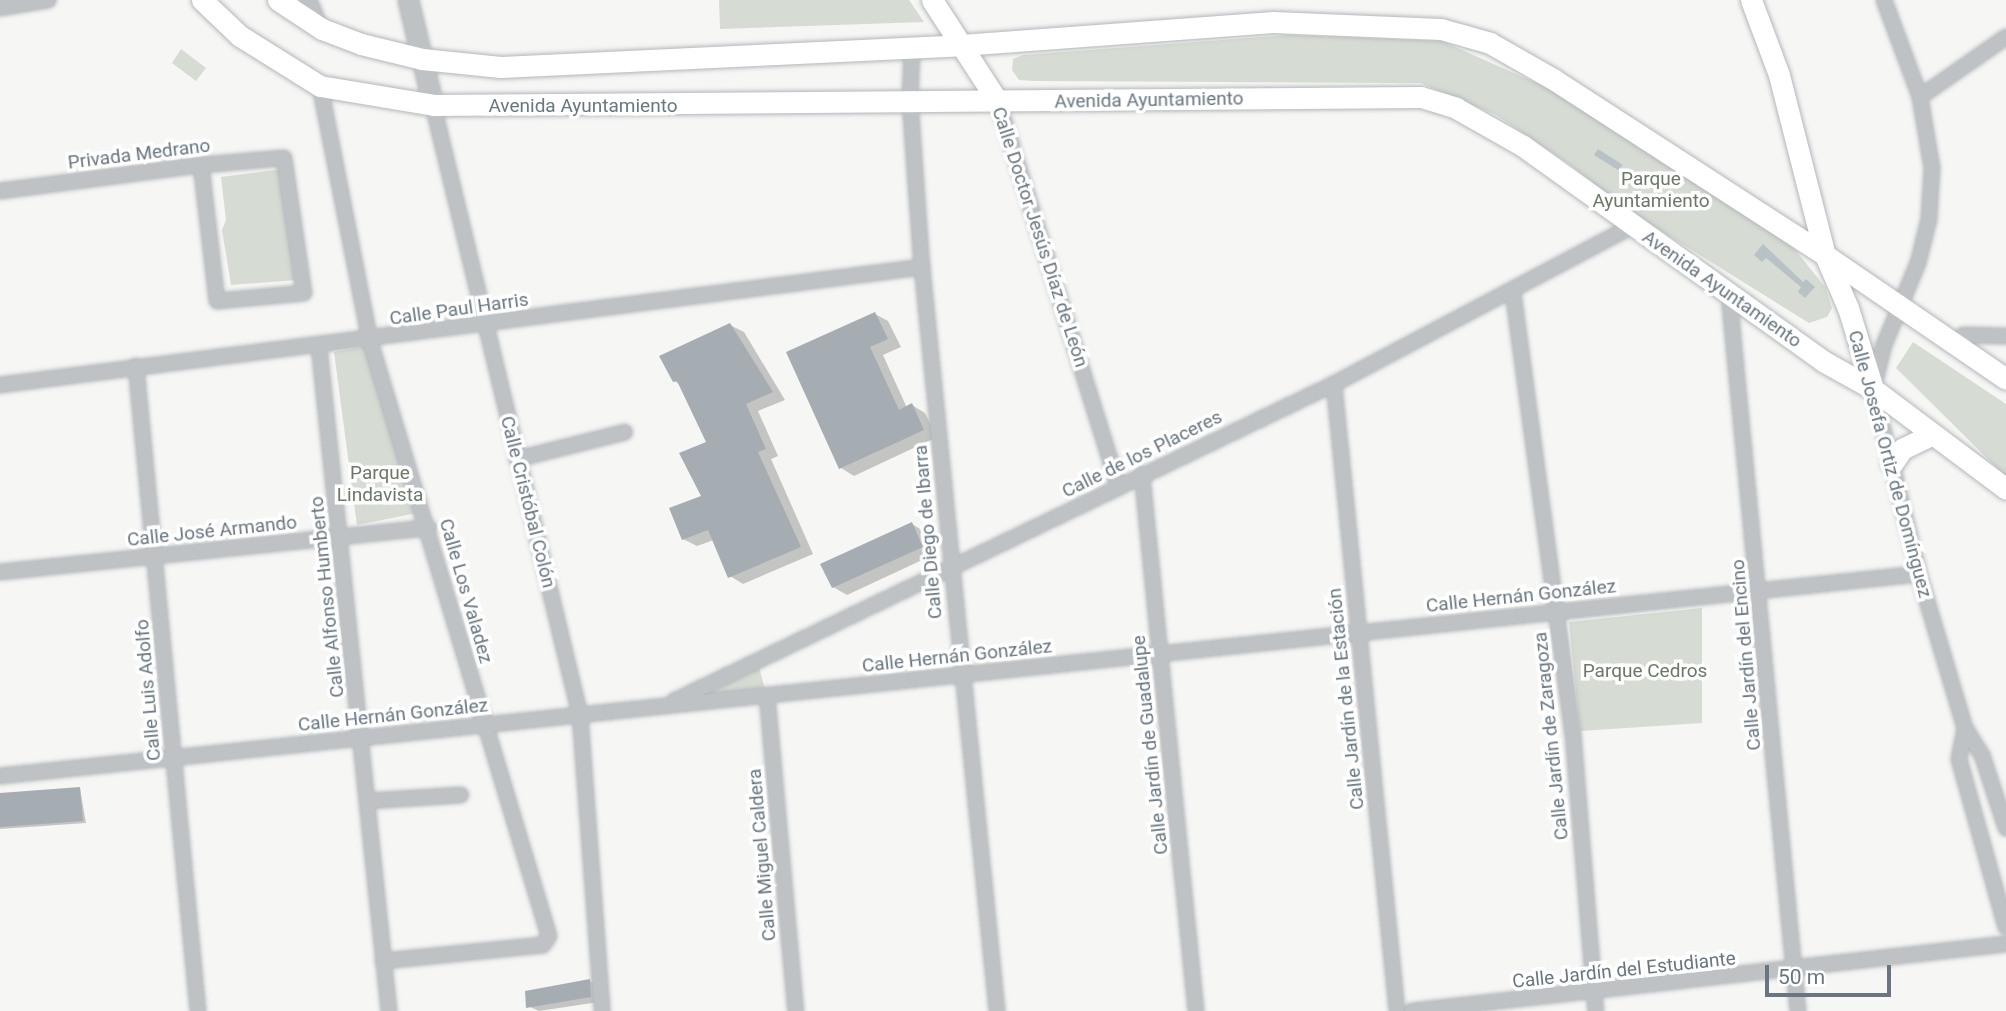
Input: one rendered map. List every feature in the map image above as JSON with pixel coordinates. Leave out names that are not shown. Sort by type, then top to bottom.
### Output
[{"type":"main road","name":"Avenida Ayuntamiento","points":[[202,0],[240,36],[320,86],[433,104],[1421,97],[1456,108],[1523,146],[1823,361],[1873,389],[2006,489]]},
{"type":"main road","name":"Avenida Ayuntamiento","points":[[278,0],[322,29],[422,59],[501,67],[961,45],[1273,22],[1441,29],[1490,43],[1542,73],[1825,255],[2006,379]]},
{"type":"main road","name":"Calle Doctor Jesús Díaz de León","points":[[932,0],[998,102]]},
{"type":"main road","name":"Calle Josefa Ortiz de Domínguez","points":[[1751,0],[1779,75],[1825,255],[1848,308],[1873,389]]},
{"type":"main road","points":[[1892,464],[1902,449],[1931,435]]},
{"type":"street","points":[[0,8],[48,0]]},
{"type":"street","points":[[309,0],[322,29]]},
{"type":"street","name":"Calle Cristóbal Colón","points":[[408,0],[580,715],[602,1011]]},
{"type":"street","points":[[1873,389],[1928,219],[1932,168],[1920,97],[1884,0]]},
{"type":"street","points":[[1920,97],[2006,37]]},
{"type":"street","name":"Calle Diego de Ibarra","points":[[912,47],[910,101],[922,267],[950,568],[997,1011]]},
{"type":"street","name":"Calle Los Valadez","points":[[320,86],[370,341],[429,528],[548,942],[383,961]]},
{"type":"street","name":"Calle Doctor Jesús Díaz de León","points":[[998,102],[1119,487]]},
{"type":"street","name":"Privada Medrano","points":[[0,191],[201,165],[284,158],[304,293],[225,303],[213,294],[201,165]]},
{"type":"street","name":"Calle de los Placeres","points":[[663,706],[1334,384],[1513,292],[1632,226]]},
{"type":"street","name":"Calle Paul Harris","points":[[0,385],[136,366],[370,341],[922,267]]},
{"type":"street","name":"Calle Jardín de Zaragoza","points":[[1513,292],[1573,734],[1596,1011]]},
{"type":"street","name":"Calle Jardín del Encino","points":[[1729,295],[1760,592],[1798,1011]]},
{"type":"street","points":[[1963,335],[2006,336]]},
{"type":"street","name":"Calle Alfonso Humberto","points":[[319,346],[389,1011]]},
{"type":"street","name":"Calle Luis Adolfo","points":[[136,366],[198,1011]]},
{"type":"street","name":"Calle Jardín de la Estación","points":[[1334,384],[1397,1011]]},
{"type":"street","name":"Calle Josefa Ortiz de Domínguez","points":[[1873,389],[1919,574],[1965,729],[1982,755],[2006,828]]},
{"type":"street","points":[[517,458],[625,432]]},
{"type":"street","name":"Calle Jardín de Guadalupe","points":[[1142,474],[1196,1011]]},
{"type":"street","name":"Calle José Armando","points":[[0,572],[429,528]]},
{"type":"street","name":"Calle Hernán González","points":[[0,776],[1919,574]]},
{"type":"street","name":"Calle Miguel Caldera","points":[[767,695],[796,1011]]},
{"type":"street","name":"Calle Josefa Ortiz de Domínguez","points":[[1965,729],[1959,759],[2006,928]]},
{"type":"street","points":[[368,801],[461,795]]},
{"type":"street","name":"Calle Jardín del Estudiante","points":[[1412,1011],[1794,971],[2006,944]]},
{"type":"green space","points":[[719,0],[909,0],[924,22],[720,29]]},
{"type":"green space","name":"Parque Ayuntamiento","points":[[1289,35],[1442,41],[1552,90],[1793,247],[1825,287],[1832,308],[1827,317],[1809,323],[1629,211],[1568,163],[1496,115],[1421,83],[1034,81],[1019,80],[1012,70],[1013,59],[1023,55]]},
{"type":"green space","points":[[181,49],[206,68],[196,81],[172,63]]},
{"type":"green space","points":[[282,169],[297,280],[231,285],[222,230],[226,220],[221,177]]},
{"type":"green space","points":[[1913,342],[2006,404],[2006,477],[1896,368]]},
{"type":"green space","name":"Parque Lindavista","points":[[368,346],[417,513],[357,525],[334,352]]},
{"type":"green space","name":"Parque Cedros","points":[[1702,608],[1702,723],[1580,731],[1569,622]]},
{"type":"green space","points":[[759,667],[766,693],[673,703]]},
{"type":"shaded area","points":[[1598,149],[1623,165],[1618,170],[1594,155]]},
{"type":"shaded area","points":[[1763,244],[1803,282],[1806,279],[1815,287],[1805,298],[1798,292],[1801,287],[1766,258],[1762,262],[1754,255]]},
{"type":"building","points":[[875,312],[888,339],[870,347],[899,410],[912,403],[924,430],[839,469],[786,352]]},
{"type":"building","points":[[730,323],[773,392],[746,404],[766,449],[758,452],[801,547],[728,578],[708,530],[682,540],[669,508],[701,496],[679,453],[706,442],[677,381],[673,382],[659,356]]},
{"type":"building","points":[[912,522],[923,547],[832,588],[820,564]]},
{"type":"building","points":[[80,787],[83,821],[0,827],[0,793]]},
{"type":"building","points":[[590,979],[591,997],[526,1008],[525,991]]}]
